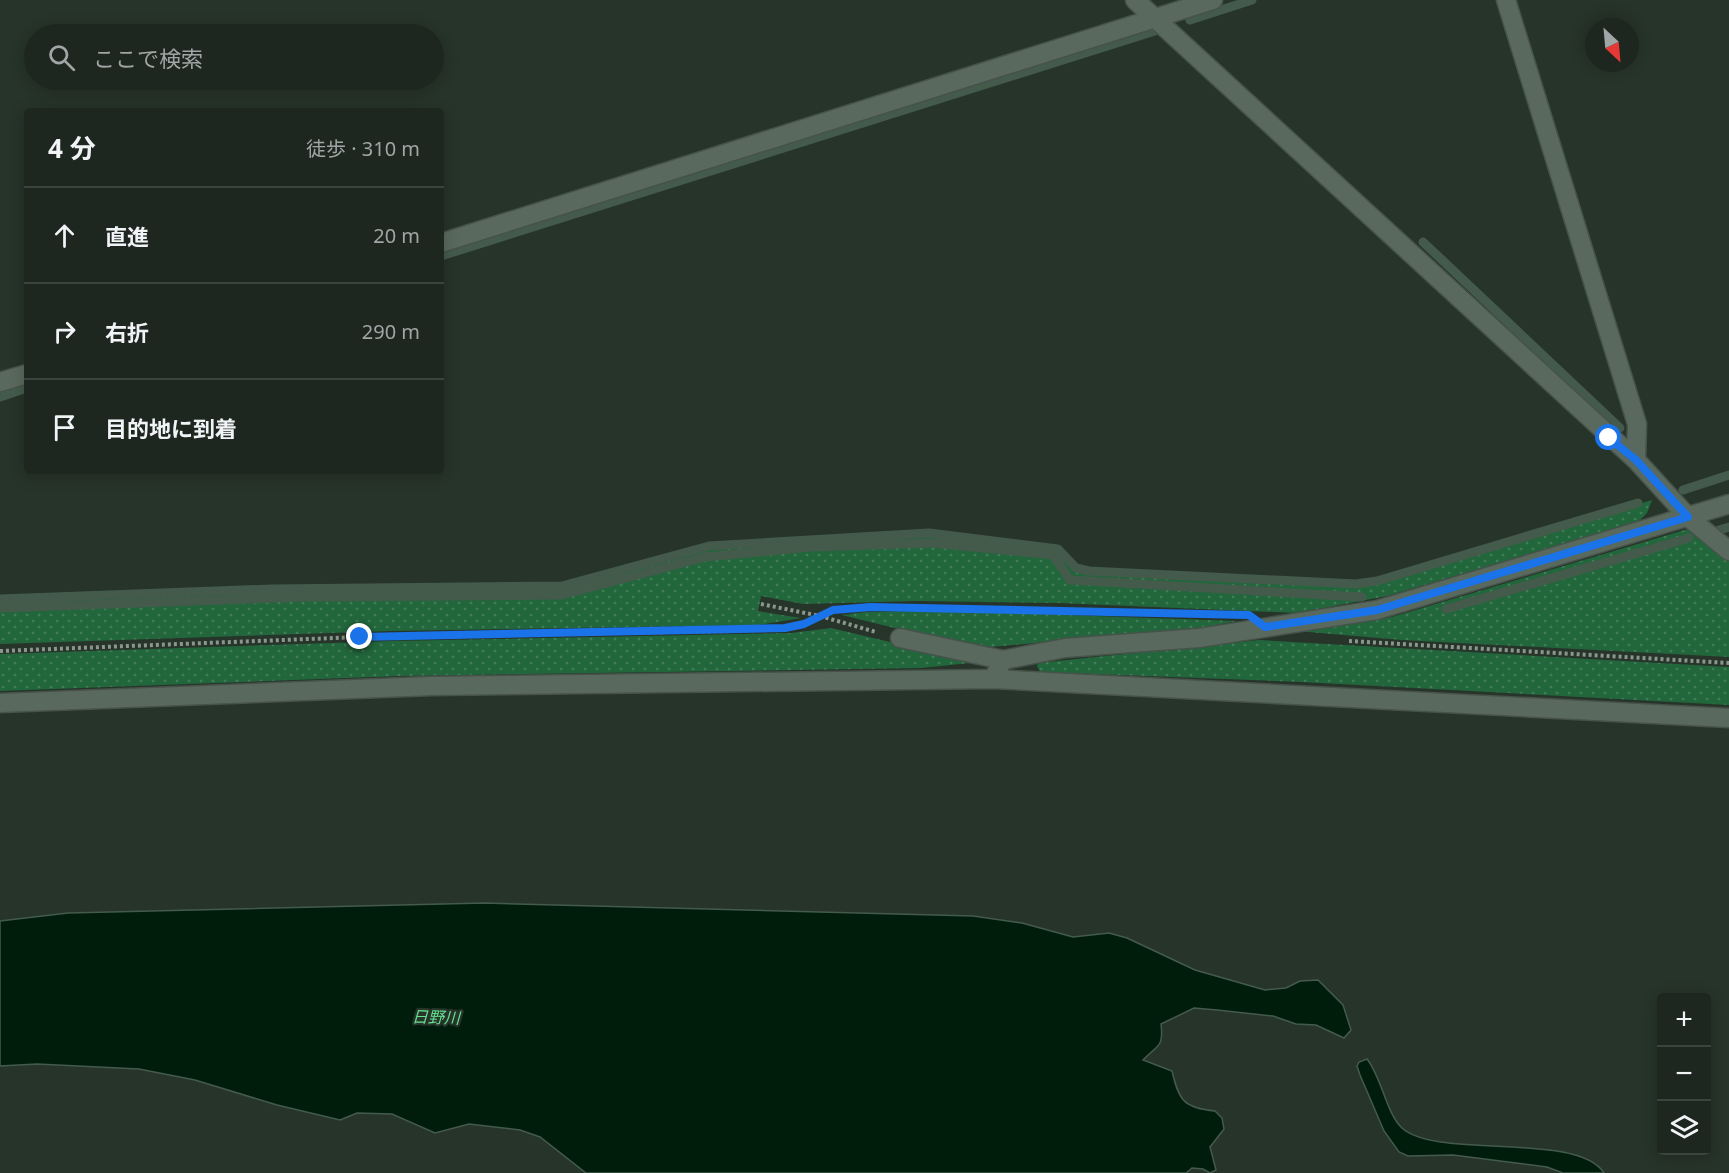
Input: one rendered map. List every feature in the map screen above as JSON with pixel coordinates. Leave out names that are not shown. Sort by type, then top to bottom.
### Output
[{"type":"street","points":[[1135,0],[1636,460],[1688,517],[1729,551]]},
{"type":"street","points":[[444,242],[1213,0]]},
{"type":"street","points":[[1506,0],[1637,424],[1636,460]]},
{"type":"street","points":[[0,382],[24,375]]},
{"type":"street","points":[[900,638],[1004,660],[1065,648],[1199,638],[1377,610],[1729,504]]},
{"type":"street","points":[[993,679],[1004,660]]},
{"type":"street","points":[[0,703],[432,686],[993,679],[1729,718]]},
{"type":"path","points":[[760,604],[820,616],[900,638]]},
{"type":"path","points":[[0,651],[360,637],[734,631],[785,628],[804,624],[833,610],[871,607],[1178,613]]},
{"type":"path","points":[[1338,640],[1729,663]]},
{"type":"green space","points":[[1652,500],[1647,513],[1638,522],[1387,596],[1297,613],[1059,603],[917,601],[803,604],[761,596],[758,611],[801,618],[759,625],[391,631],[0,644],[0,601],[195,593],[562,588],[708,548],[885,536],[929,535],[1052,549],[1058,551],[1076,570],[1092,572],[1357,585],[1377,583]]},
{"type":"green space","points":[[1688,529],[1729,558],[1729,657],[1402,640],[1297,631],[1392,617]]},
{"type":"green space","points":[[949,611],[1237,621],[1200,628],[991,647],[963,645],[842,615],[865,612]]},
{"type":"green space","points":[[831,628],[970,661],[970,663],[921,668],[400,676],[0,691],[0,654],[392,641],[791,633]]},
{"type":"green space","points":[[1259,640],[1729,667],[1729,705],[1302,682],[1040,672],[1037,666],[1038,663]]},
{"type":"water","name":"日野川","points":[[484,903],[973,916],[1022,923],[1073,937],[1109,933],[1127,938],[1195,970],[1265,990],[1286,988],[1300,981],[1318,980],[1343,1005],[1351,1030],[1344,1038],[1316,1025],[1296,1024],[1273,1016],[1194,1008],[1161,1024],[1160,1042],[1143,1060],[1172,1071],[1177,1089],[1184,1101],[1196,1108],[1215,1111],[1222,1118],[1224,1129],[1210,1147],[1216,1170],[1210,1173],[1203,1169],[1192,1168],[1186,1173],[586,1173],[540,1137],[520,1130],[469,1124],[435,1133],[392,1114],[357,1113],[340,1120],[277,1105],[195,1080],[139,1069],[37,1064],[0,1066],[0,921],[68,913]]},
{"type":"water","points":[[1367,1059],[1397,1122],[1402,1128],[1420,1137],[1445,1143],[1566,1153],[1589,1160],[1604,1173],[1563,1173],[1547,1167],[1453,1155],[1408,1156],[1399,1152],[1384,1131],[1360,1075],[1357,1066],[1359,1062]]},
{"type":"waterway","points":[[1190,20],[1252,0]]},
{"type":"waterway","points":[[444,255],[1158,30]]},
{"type":"waterway","points":[[1423,242],[1620,428]]},
{"type":"waterway","points":[[0,397],[24,389]]},
{"type":"waterway","points":[[1683,490],[1729,475]]},
{"type":"waterway","points":[[0,599],[272,589],[562,586],[709,546],[929,533],[1058,549],[1076,568],[1089,571],[1356,584],[1377,581],[1638,503]]},
{"type":"waterway","points":[[1716,531],[1729,527]]},
{"type":"waterway","points":[[1446,609],[1689,538]]},
{"type":"waterway","points":[[0,608],[305,597],[562,595],[705,557],[811,547],[933,543],[1053,555],[1070,580],[1362,597]]},
{"type":"route","points":[[360,637],[734,631],[785,628],[804,624],[833,610],[871,607],[1107,610],[1249,615],[1265,627],[1377,610],[1688,517],[1636,460],[1609,438]]}]
